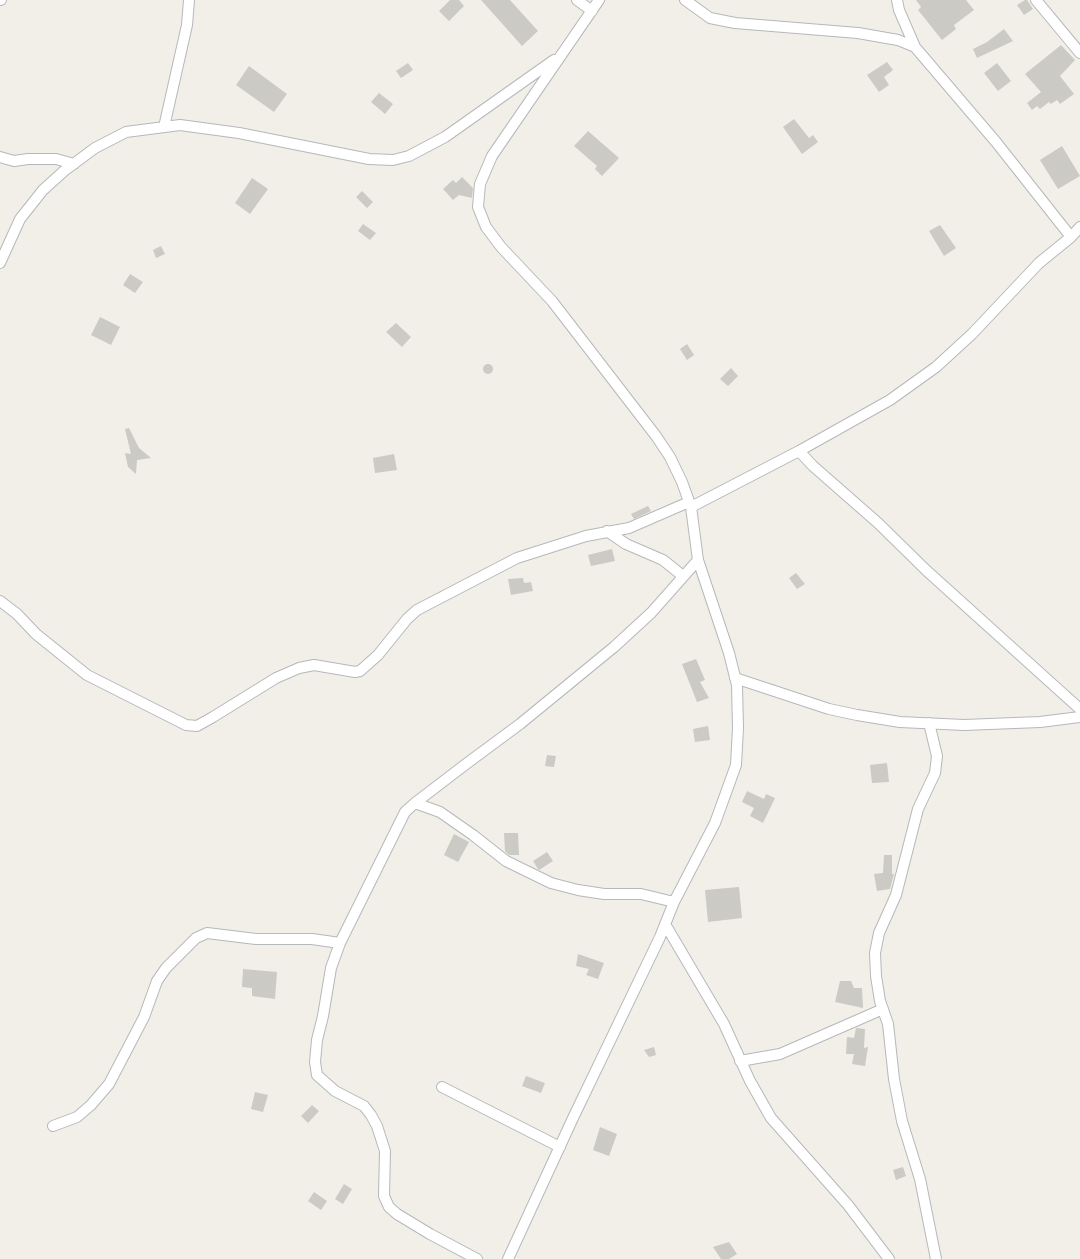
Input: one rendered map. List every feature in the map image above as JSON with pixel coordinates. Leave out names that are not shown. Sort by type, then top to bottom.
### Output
[{"type":"street","points":[[164,127],[187,25],[189,0]]},
{"type":"street","points":[[577,0],[592,11]]},
{"type":"street","points":[[508,1259],[674,902],[715,823],[736,765],[738,728],[737,685],[729,653],[698,560],[690,505],[670,457],[656,436],[552,301],[501,247],[486,227],[478,207],[480,184],[492,156],[600,0]]},
{"type":"street","points":[[685,0],[710,18],[735,23],[858,33],[898,40],[915,46]]},
{"type":"street","points":[[897,0],[899,10],[915,46],[1006,154],[1071,237]]},
{"type":"street","points":[[1036,0],[1080,53]]},
{"type":"street","points":[[0,263],[20,219],[43,190],[95,148],[126,132],[180,125],[229,132],[369,159],[393,160],[409,156],[445,137],[560,56]]},
{"type":"street","points":[[0,157],[14,161],[28,159],[56,160],[74,164]]},
{"type":"street","points":[[0,601],[17,614],[36,634],[88,676],[186,726],[196,726],[276,678],[299,668],[314,665],[355,672],[360,671],[378,654],[407,619],[417,610],[517,558],[607,531],[628,528],[690,505],[799,451],[890,400],[936,367],[972,334],[1039,263],[1071,237],[1080,227]]},
{"type":"street","points":[[799,451],[813,466],[878,523],[927,571],[1080,708]]},
{"type":"street","points":[[607,531],[626,544],[663,560],[684,576]]},
{"type":"street","points":[[477,1259],[430,1234],[389,1207],[384,1196],[385,1151],[377,1126],[371,1115],[364,1106],[335,1091],[317,1075],[314,1062],[331,968],[340,943],[405,812],[520,724],[606,654],[651,613],[698,560]]},
{"type":"street","points":[[735,678],[829,709],[857,716],[900,722],[991,724],[1040,722],[1080,717]]},
{"type":"street","points":[[929,723],[937,756],[935,773],[918,809],[898,887],[878,933],[875,953],[876,976],[888,1024],[894,1079],[902,1120],[920,1179],[936,1259]]},
{"type":"street","points":[[415,803],[440,812],[506,861],[551,883],[604,894],[641,894],[674,902]]},
{"type":"street","points":[[665,924],[724,1024],[740,1061],[771,1118],[848,1205],[889,1259]]},
{"type":"street","points":[[53,1126],[77,1117],[91,1105],[109,1084],[144,1017],[157,981],[166,968],[196,938],[206,933],[256,939],[312,939],[340,943]]},
{"type":"street","points":[[740,1061],[780,1054],[883,1009]]},
{"type":"street","points":[[442,1087],[560,1147]]},
{"type":"building","points":[[450,0],[459,0],[464,6],[449,21],[439,11]]},
{"type":"building","points":[[481,0],[510,0],[538,31],[522,46]]},
{"type":"building","points":[[916,0],[966,0],[974,10],[954,25],[956,29],[942,40],[918,10],[921,7]]},
{"type":"building","points":[[1025,0],[1033,9],[1024,15],[1017,5]]},
{"type":"building","points":[[1004,29],[1013,41],[977,58],[973,49],[987,42]]},
{"type":"building","points":[[1061,45],[1075,60],[1060,76],[1074,94],[1060,104],[1057,100],[1051,104],[1049,102],[1040,109],[1037,106],[1032,110],[1027,103],[1041,92],[1025,74]]},
{"type":"building","points":[[887,62],[893,70],[884,77],[889,85],[879,92],[867,75]]},
{"type":"building","points":[[408,63],[413,70],[401,78],[396,71]]},
{"type":"building","points":[[997,63],[1011,81],[998,91],[984,73]]},
{"type":"building","points":[[249,66],[287,94],[274,112],[236,85]]},
{"type":"building","points":[[379,93],[393,104],[385,114],[371,102]]},
{"type":"building","points":[[794,119],[809,138],[813,135],[818,142],[802,154],[783,127]]},
{"type":"building","points":[[588,131],[619,158],[602,176],[595,169],[597,166],[574,146]]},
{"type":"building","points":[[1062,146],[1080,176],[1058,189],[1040,160]]},
{"type":"building","points":[[462,177],[473,188],[472,198],[459,195],[453,200],[443,189],[453,180],[456,183]]},
{"type":"building","points":[[252,178],[268,189],[250,214],[235,203]]},
{"type":"building","points":[[362,191],[373,202],[367,208],[356,197]]},
{"type":"building","points":[[363,224],[376,233],[370,240],[358,231]]},
{"type":"building","points":[[940,225],[956,248],[944,256],[929,231]]},
{"type":"building","points":[[161,246],[165,254],[156,258],[153,250]]},
{"type":"building","points":[[130,274],[143,282],[135,293],[123,285]]},
{"type":"building","points":[[100,317],[120,327],[111,345],[91,335]]},
{"type":"building","points":[[396,323],[411,337],[402,347],[386,332]]},
{"type":"building","points":[[687,344],[694,355],[687,360],[680,349]]},
{"type":"building","points":[[486,364],[490,364],[493,369],[492,373],[486,374],[483,371],[483,367]]},
{"type":"building","points":[[731,368],[738,376],[728,386],[720,379]]},
{"type":"building","points":[[129,428],[139,448],[151,458],[137,460],[136,474],[128,467],[125,453],[131,454],[125,429]]},
{"type":"building","points":[[394,454],[397,470],[375,473],[373,458]]},
{"type":"building","points":[[648,506],[651,511],[634,519],[631,514]]},
{"type":"building","points":[[612,549],[615,561],[591,566],[588,555]]},
{"type":"building","points":[[796,573],[805,584],[797,589],[789,578]]},
{"type":"building","points":[[523,578],[524,583],[531,582],[533,591],[511,595],[508,579]]},
{"type":"building","points":[[696,659],[705,680],[700,682],[709,698],[697,702],[682,664]]},
{"type":"building","points":[[708,726],[710,740],[695,742],[693,729]]},
{"type":"building","points":[[547,755],[556,756],[554,767],[545,766]]},
{"type":"building","points":[[887,763],[889,782],[872,783],[870,765]]},
{"type":"building","points":[[747,791],[764,799],[766,794],[775,798],[763,823],[750,816],[754,808],[742,802]]},
{"type":"building","points":[[504,833],[518,833],[519,855],[509,855],[505,851]]},
{"type":"building","points":[[454,834],[469,842],[458,862],[444,855]]},
{"type":"building","points":[[547,852],[553,861],[539,870],[533,861]]},
{"type":"building","points":[[884,855],[892,855],[892,874],[894,874],[890,889],[877,891],[874,874],[883,873]]},
{"type":"building","points":[[739,887],[742,918],[708,922],[705,890]]},
{"type":"building","points":[[578,954],[604,963],[598,979],[586,975],[589,969],[576,966]]},
{"type":"building","points":[[243,969],[277,972],[275,999],[252,996],[252,988],[242,987]]},
{"type":"building","points":[[840,981],[851,981],[854,988],[862,988],[863,1008],[835,1002]]},
{"type":"building","points":[[856,1028],[865,1029],[864,1048],[868,1047],[865,1066],[852,1064],[854,1054],[846,1054],[847,1037],[854,1038]]},
{"type":"building","points":[[654,1047],[656,1055],[649,1057],[644,1050]]},
{"type":"building","points":[[526,1076],[545,1083],[541,1093],[522,1086]]},
{"type":"building","points":[[255,1092],[268,1095],[263,1112],[251,1109]]},
{"type":"building","points":[[312,1105],[319,1111],[308,1123],[301,1116]]},
{"type":"building","points":[[600,1127],[617,1134],[609,1156],[593,1150]]},
{"type":"building","points":[[903,1167],[906,1176],[896,1180],[893,1170]]},
{"type":"building","points":[[344,1184],[352,1189],[343,1204],[335,1199]]},
{"type":"building","points":[[314,1192],[327,1201],[321,1210],[308,1201]]},
{"type":"building","points":[[729,1242],[737,1254],[729,1259],[721,1259],[713,1247]]}]
